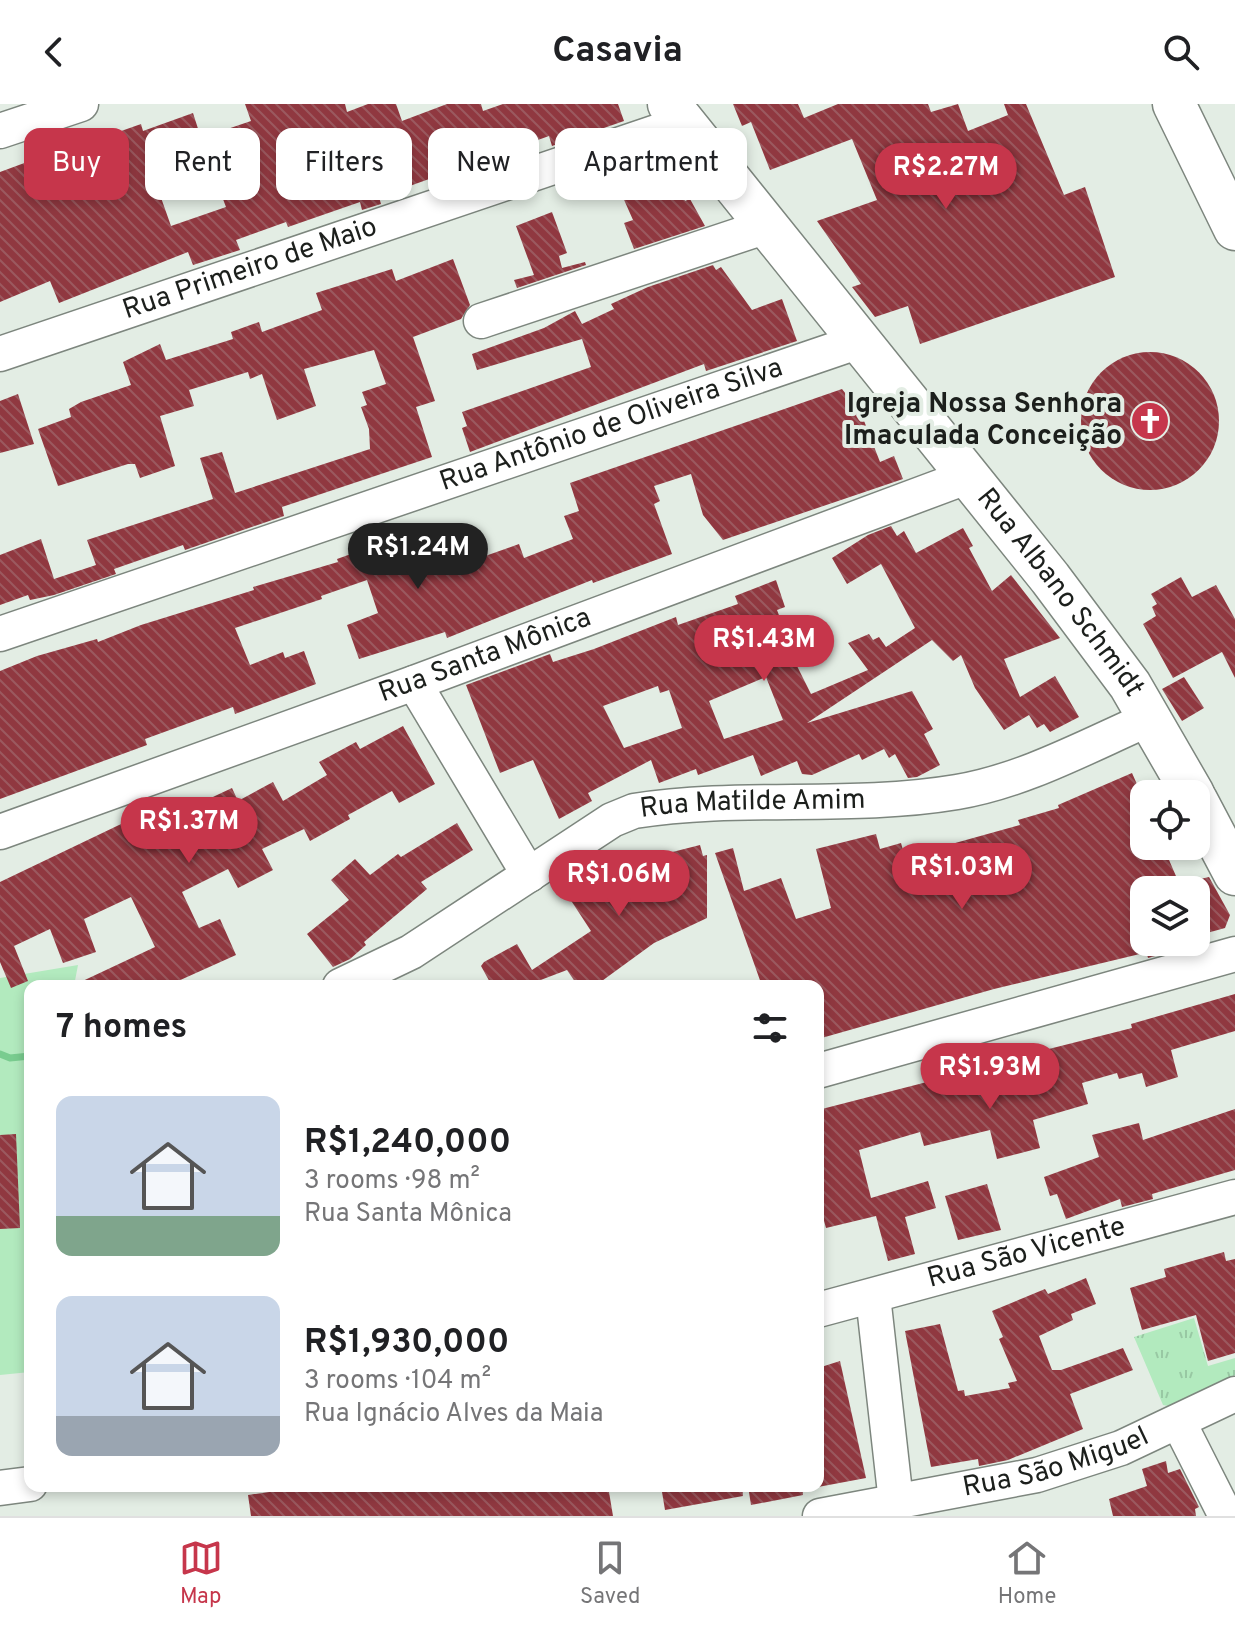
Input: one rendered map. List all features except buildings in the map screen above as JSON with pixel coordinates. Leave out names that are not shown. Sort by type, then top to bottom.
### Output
[{"type":"main road","points":[[1174,104],[1235,229]]},
{"type":"main road","name":"Rua Albano Schmidt","points":[[676,114],[1050,578],[1151,718],[1185,780]]},
{"type":"main road","points":[[1210,827],[1235,874]]},
{"type":"street","points":[[0,131],[81,104]]},
{"type":"street","name":"Rua Primeiro de Maio","points":[[0,354],[676,114]]},
{"type":"street","points":[[481,321],[767,226]]},
{"type":"street","name":"Rua Antônio de Oliveira Silva","points":[[0,634],[860,341]]},
{"type":"street","name":"Rua Santa Mônica","points":[[0,832],[414,683],[969,476]]},
{"type":"street","points":[[414,683],[529,875]]},
{"type":"street","name":"Rua Matilde Amim","points":[[353,980],[411,952],[612,820],[634,811],[884,800],[958,792],[1048,763],[1151,718]]},
{"type":"street","points":[[824,1069],[1235,954]]},
{"type":"street","name":"Rua São Vicente","points":[[824,1308],[1235,1197]]},
{"type":"street","points":[[873,1296],[896,1502]]},
{"type":"street","name":"Rua São Miguel","points":[[820,1516],[1037,1475],[1094,1458],[1179,1423],[1235,1394]]},
{"type":"street","points":[[1179,1423],[1226,1516]]},
{"type":"street","points":[[0,1488],[24,1485]]},
{"type":"green space","points":[[78,965],[75,980],[24,980],[24,1373],[0,1375],[0,978]]},
{"type":"green space","points":[[1194,1318],[1208,1366],[1235,1358],[1235,1375],[1173,1407],[1163,1405],[1134,1337]]},
{"type":"waterway","points":[[0,1054],[10,1058],[24,1057]]},
{"type":"place","name":"Igreja Nossa Senhora Imaculada Conceição","points":[[1150,421]]}]
